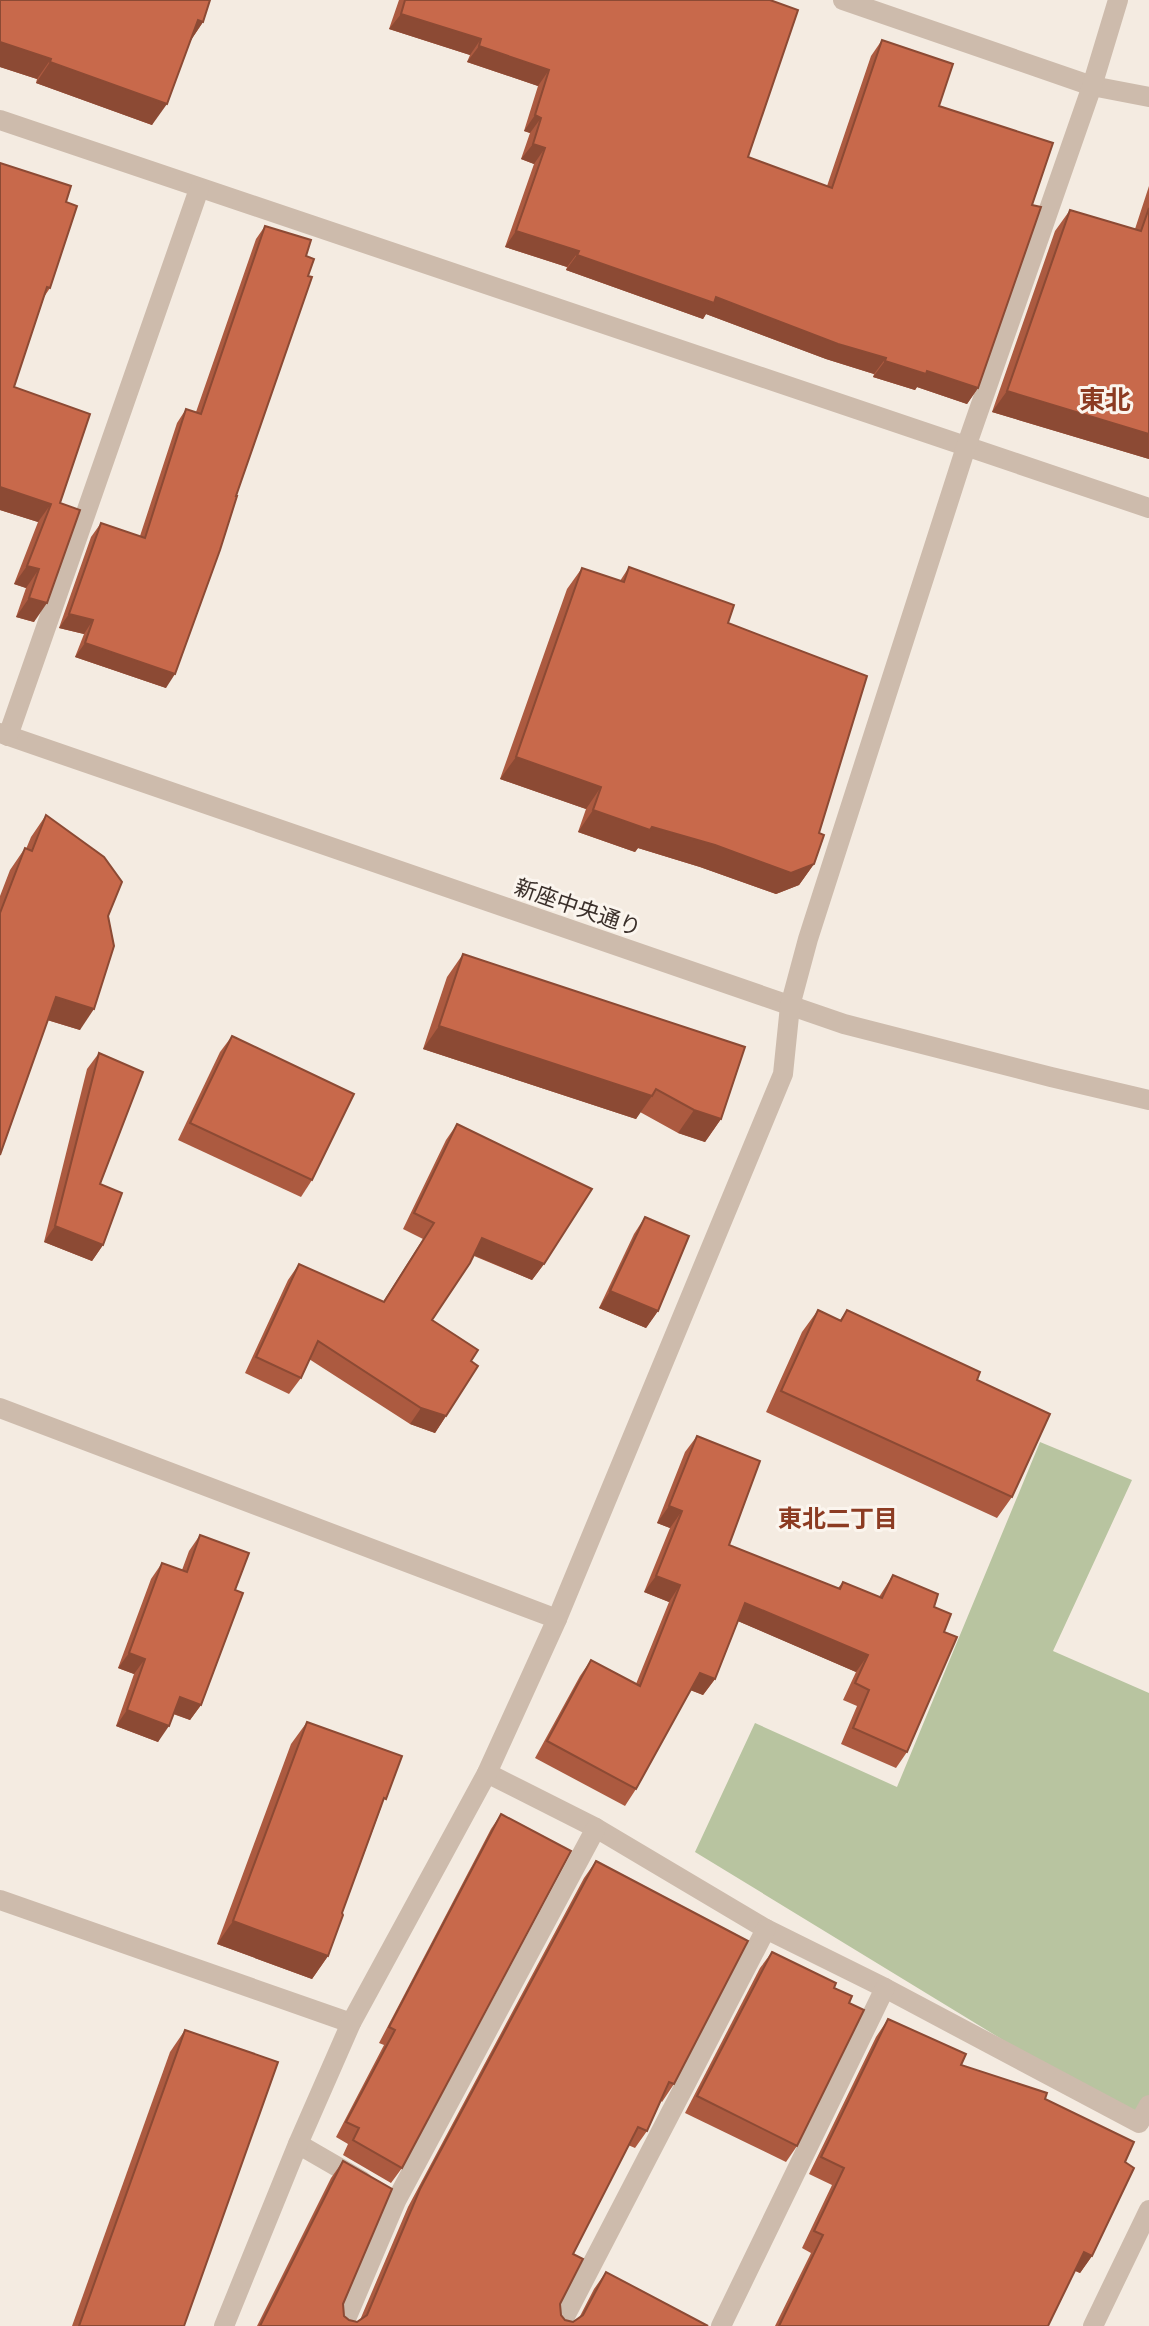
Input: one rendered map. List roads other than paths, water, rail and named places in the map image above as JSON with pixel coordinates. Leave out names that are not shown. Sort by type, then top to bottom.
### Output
[{"type":"street","points":[[843,0],[1092,86],[1149,97]]},
{"type":"street","points":[[224,2326],[351,2023],[487,1773],[557,1619],[783,1074],[790,1006],[808,939],[966,447],[1092,86],[1118,0]]},
{"type":"street","points":[[0,120],[1149,508]]},
{"type":"street","points":[[4,734],[199,189]]},
{"type":"street","name":"新座中央通り","points":[[4,734],[844,1024],[1149,1100]]},
{"type":"street","points":[[0,1408],[557,1619]]},
{"type":"street","points":[[487,1773],[596,1828],[766,1929],[1146,2119]]},
{"type":"street","points":[[343,2326],[396,2201],[596,1828]]},
{"type":"street","points":[[0,1900],[351,2023]]},
{"type":"street","points":[[560,2326],[766,1929]]},
{"type":"street","points":[[721,2326],[885,1988]]},
{"type":"street","points":[[298,2144],[396,2201]]},
{"type":"street","points":[[1093,2326],[1149,2210]]},
{"type":"district","name":"東北","points":[[1105,400]]},
{"type":"district","name":"東北二丁目","points":[[838,1519]]}]
